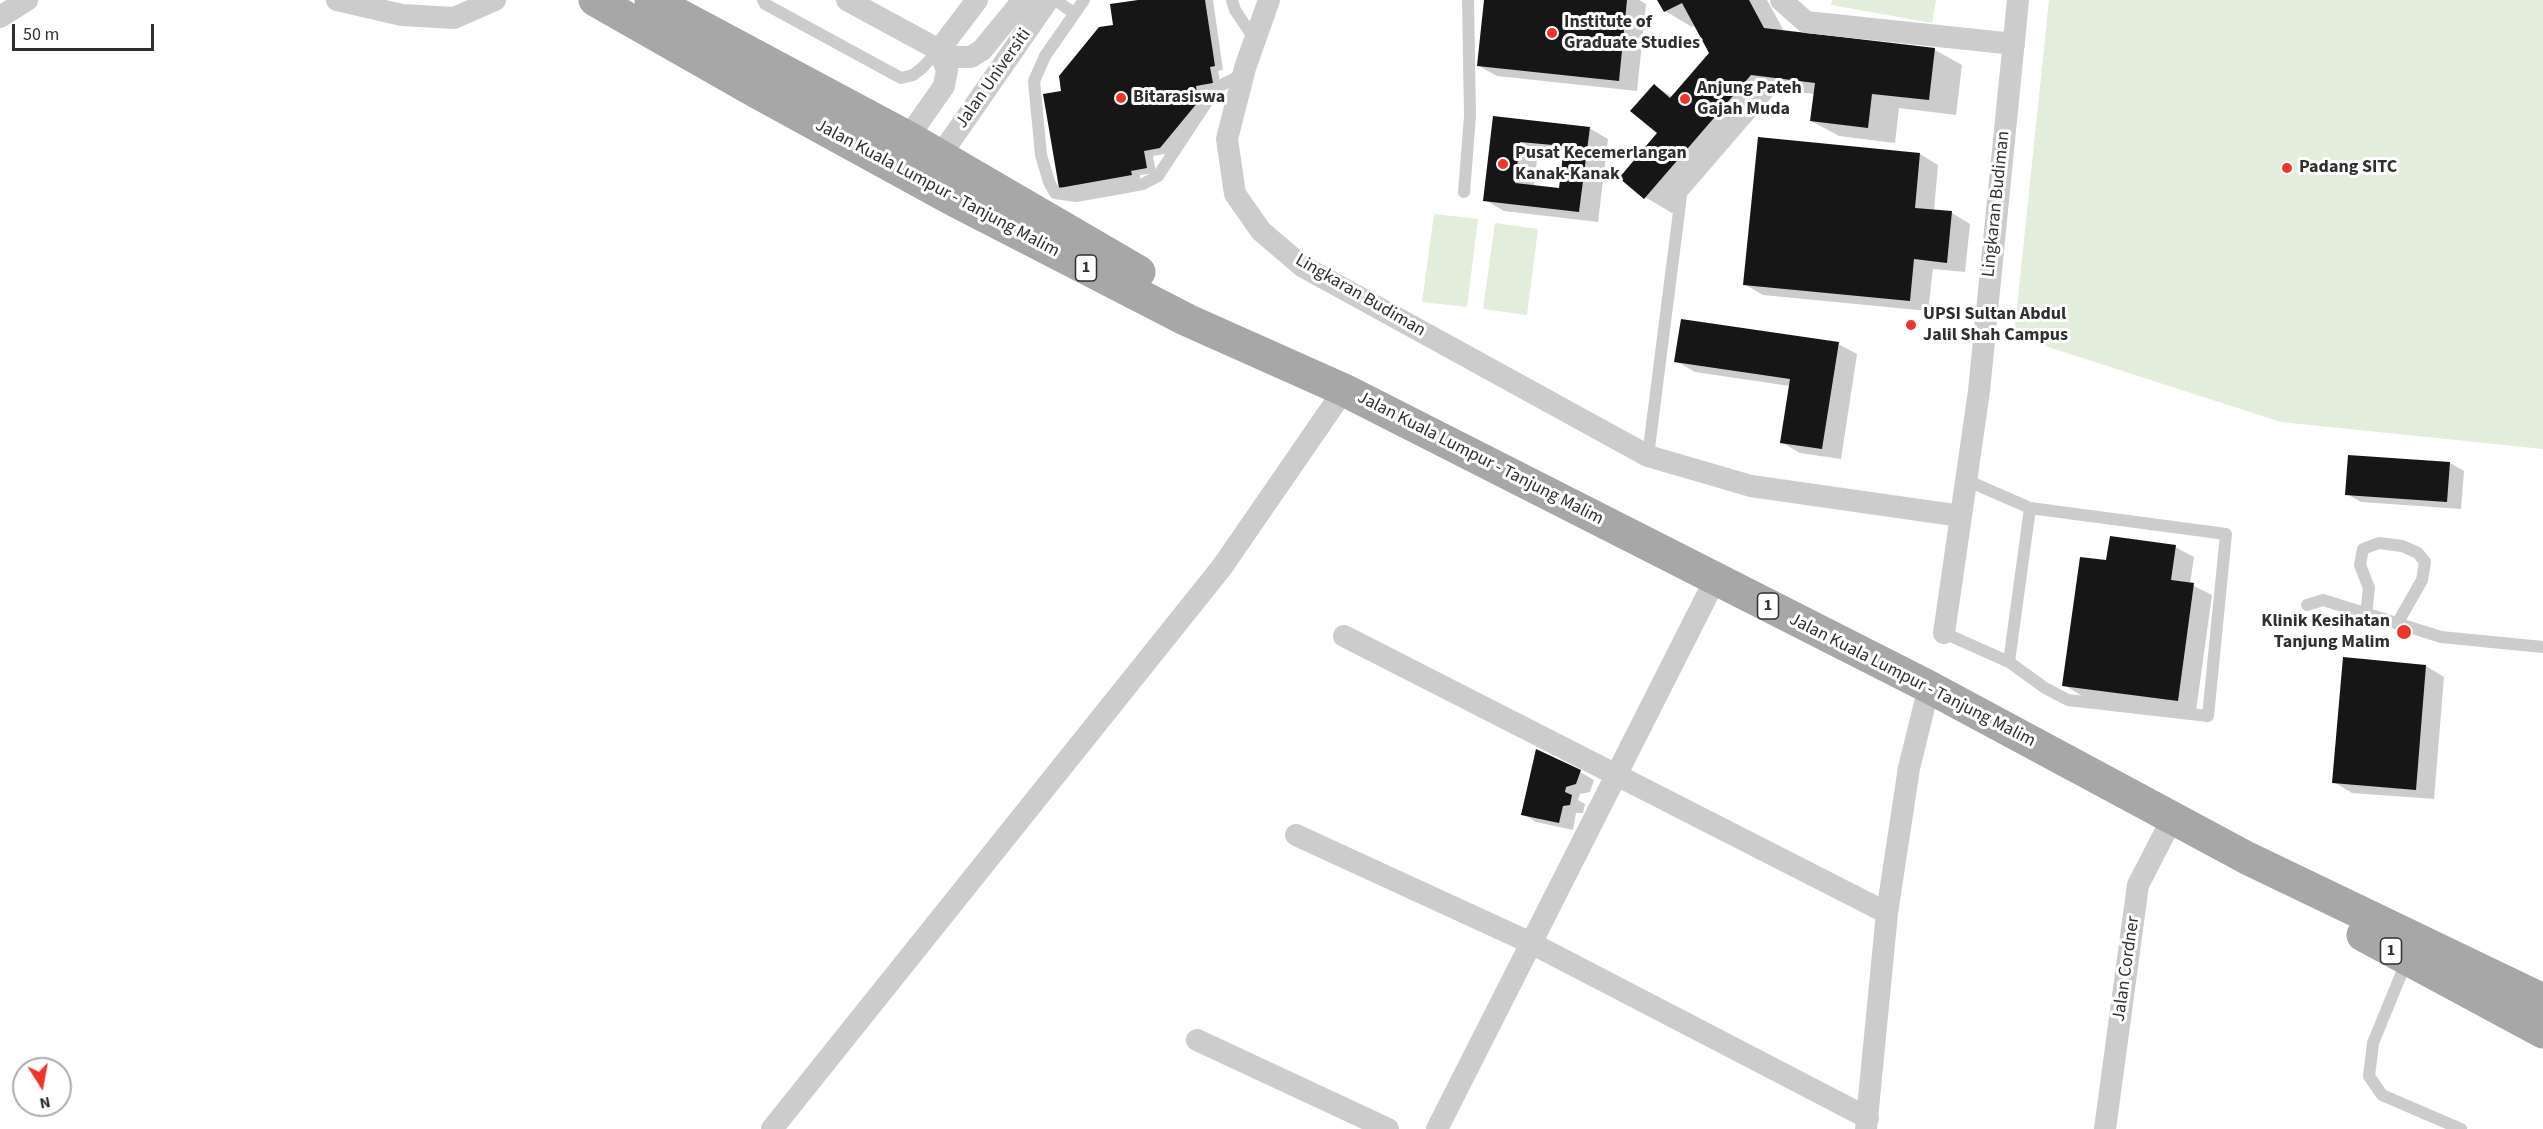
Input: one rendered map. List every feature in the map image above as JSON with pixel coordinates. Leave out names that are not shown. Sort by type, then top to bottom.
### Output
[{"type":"main road","name":"Jalan Kuala Lumpur - Tanjung Malim","points":[[596,0],[890,165],[931,170],[1199,306],[1284,366],[1344,390],[1929,687],[2247,858]]},
{"type":"main road","name":"Jalan Kuala Lumpur - Tanjung Malim","points":[[651,0],[909,138],[931,170]]},
{"type":"main road","name":"1","points":[[2247,858],[2348,926],[2543,1032]]},
{"type":"main road","name":"1","points":[[2247,858],[2543,1000]]},
{"type":"street","points":[[0,17],[27,0]]},
{"type":"street","points":[[337,0],[402,15],[454,18],[495,0]]},
{"type":"street","points":[[847,0],[952,57],[971,57],[996,34],[1023,0]]},
{"type":"street","points":[[939,50],[977,0]]},
{"type":"street","name":"Jalan Universiti","points":[[931,170],[1048,0]]},
{"type":"street","name":"Lingkaran Budiman","points":[[1269,0],[1243,74],[1227,139],[1235,194],[1261,231],[1302,266],[1647,456],[1750,486],[1960,516]]},
{"type":"street","points":[[1781,0],[1806,22],[2014,44]]},
{"type":"street","name":"Lingkaran Budiman","points":[[1972,483],[1978,391],[2018,0]]},
{"type":"street","points":[[1944,633],[1960,516],[1972,483],[2031,0]]},
{"type":"street","points":[[890,165],[944,86],[947,70],[939,50]]},
{"type":"street","points":[[772,1129],[1222,567],[1344,390]]},
{"type":"street","points":[[1437,1129],[1715,580]]},
{"type":"street","points":[[1344,636],[1887,913]]},
{"type":"street","points":[[1296,835],[1531,943],[1867,1123],[1887,913],[1909,768],[1929,687]]},
{"type":"street","name":"Jalan Cordner","points":[[2105,1129],[2138,885],[2173,818]]},
{"type":"street","points":[[1197,1040],[1388,1129]]},
{"type":"lane","points":[[763,0],[775,10],[901,78],[913,75],[939,50]]},
{"type":"lane","points":[[1055,0],[1074,13]]},
{"type":"lane","points":[[1084,0],[1045,56],[1034,81],[1041,155],[1048,182],[1055,193],[1087,194],[1143,184],[1158,176],[1216,88],[1243,74]]},
{"type":"lane","points":[[1232,0],[1235,10],[1255,40]]},
{"type":"lane","points":[[1464,192],[1470,116],[1468,0]]},
{"type":"lane","points":[[1647,456],[1682,188],[1689,168],[1701,151],[1732,118]]},
{"type":"lane","points":[[1944,633],[2009,662],[2045,688],[2068,700],[2208,716],[2226,534],[2030,508],[1972,483]]},
{"type":"lane","points":[[2009,662],[2030,508]]},
{"type":"lane","points":[[2366,614],[2369,588],[2360,565],[2363,549],[2379,543],[2402,546],[2418,553],[2425,562],[2422,580],[2397,624]]},
{"type":"lane","points":[[2307,605],[2322,600],[2441,637],[2543,647]]},
{"type":"lane","points":[[2407,960],[2373,1043],[2369,1076],[2382,1095],[2461,1129]]},
{"type":"green space","points":[[1832,0],[1936,0],[1932,23],[1831,5]]},
{"type":"green space","name":"Padang SITC","points":[[2049,0],[2543,0],[2543,449],[2281,422],[2014,336]]},
{"type":"green space","points":[[1434,214],[1478,219],[1467,307],[1422,302]]},
{"type":"green space","points":[[1495,223],[1538,229],[1527,315],[1483,309]]},
{"type":"building","name":"Bitarasiswa","points":[[1138,0],[1205,0],[1215,66],[1210,67],[1213,83],[1196,86],[1198,102],[1160,148],[1144,151],[1147,168],[1131,171],[1132,175],[1059,188],[1043,94],[1061,91],[1059,76],[1099,27],[1113,25],[1110,4]]},
{"type":"building","name":"Institute of Graduate Studies","points":[[1484,0],[1627,0],[1619,81],[1477,66]]},
{"type":"building","name":"Anjung Pateh Gajah Muda","points":[[1657,0],[1749,0],[1764,28],[1935,48],[1929,100],[1872,94],[1868,128],[1810,121],[1815,83],[1751,75],[1644,199],[1619,178],[1657,133],[1630,111],[1654,84],[1670,98],[1709,53],[1682,3],[1664,12]]},
{"type":"building","name":"Pusat Kecemerlangan Kanak-Kanak","points":[[1493,116],[1590,127],[1579,212],[1483,201]],"holes":[[[1520,142],[1564,146],[1559,188],[1515,183]]]},
{"type":"building","points":[[1758,137],[1920,153],[1915,208],[1952,211],[1947,263],[1914,259],[1910,301],[1743,285]]},
{"type":"building","points":[[1681,319],[1839,342],[1822,449],[1780,443],[1790,379],[1674,362]]},
{"type":"building","points":[[2348,455],[2450,462],[2447,502],[2345,495]]},
{"type":"building","points":[[2110,536],[2176,545],[2171,580],[2194,583],[2178,701],[2062,686],[2080,557],[2106,560]]},
{"type":"building","points":[[2343,657],[2426,665],[2416,790],[2332,783]]},
{"type":"building","points":[[1536,749],[1581,770],[1576,784],[1566,787],[1565,792],[1572,795],[1570,805],[1563,806],[1559,823],[1521,815]]},
{"type":"place","name":"Institute of Graduate Studies","points":[[1552,33]]},
{"type":"place","name":"Bitarasiswa","points":[[1121,98]]},
{"type":"place","name":"Anjung Pateh Gajah Muda","points":[[1685,99]]},
{"type":"place","name":"Pusat Kecemerlangan Kanak-Kanak","points":[[1503,164]]},
{"type":"place","name":"Padang SITC","points":[[2287,168]]},
{"type":"place","name":"UPSI Sultan Abdul Jalil Shah Campus","points":[[1911,325]]},
{"type":"place","name":"Klinik Kesihatan Tanjung Malim","points":[[2404,632]]}]
